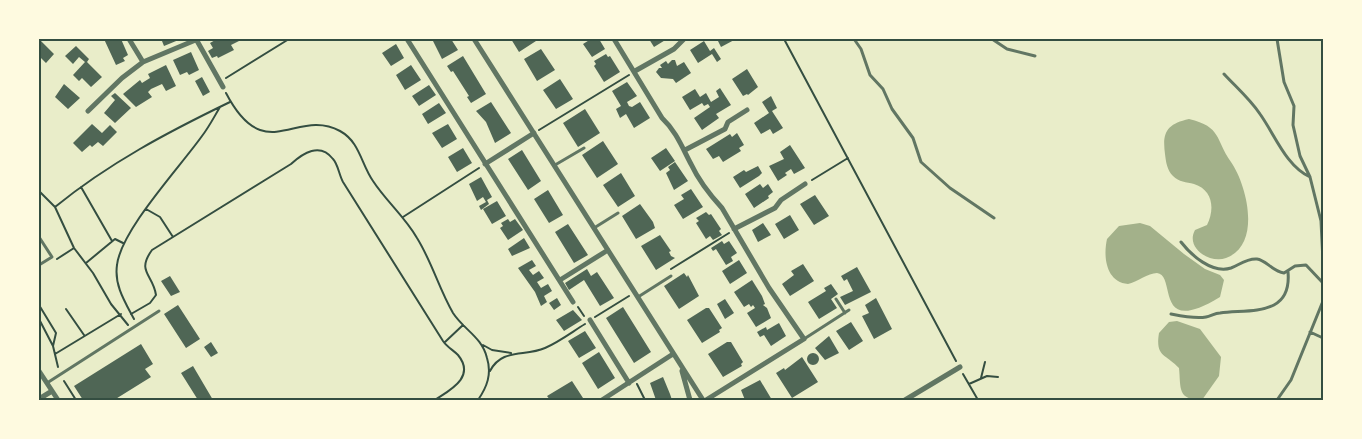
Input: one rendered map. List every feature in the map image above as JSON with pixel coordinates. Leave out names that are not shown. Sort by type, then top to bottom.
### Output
[{"type":"street","points":[[129,39],[143,62]]},
{"type":"street","points":[[88,111],[122,78],[143,62],[197,39],[221,84]]},
{"type":"street","points":[[407,39],[573,302]]},
{"type":"street","points":[[474,39],[673,354],[705,400],[804,339],[761,275],[722,208],[712,198],[671,126],[662,118],[614,39]]},
{"type":"street","points":[[635,71],[674,49],[684,39]]},
{"type":"street","points":[[685,150],[725,129],[728,122],[747,110]]},
{"type":"street","points":[[485,164],[534,133]]},
{"type":"street","points":[[734,229],[775,208],[781,200],[805,184]]},
{"type":"street","points":[[560,280],[608,250]]},
{"type":"street","points":[[589,321],[629,384]]},
{"type":"street","points":[[602,400],[673,354]]},
{"type":"street","points":[[905,400],[960,367]]},
{"type":"street","points":[[682,368],[690,400]]},
{"type":"street","points":[[39,371],[58,400]]},
{"type":"street","points":[[39,399],[52,391]]},
{"type":"lane","points":[[854,39],[861,49],[870,75],[883,89],[892,109],[913,138],[921,162],[950,188],[994,218]]},
{"type":"lane","points":[[992,39],[1007,49],[1035,56]]},
{"type":"lane","points":[[1276,39],[1284,82],[1294,106],[1293,125],[1299,150],[1310,177],[1322,220],[1323,261]]},
{"type":"lane","points":[[1224,74],[1258,111],[1290,161],[1302,173],[1310,177]]},
{"type":"lane","points":[[555,166],[584,148]]},
{"type":"lane","points":[[594,228],[618,213]]},
{"type":"lane","points":[[39,237],[52,257],[39,266]]},
{"type":"lane","points":[[1181,242],[1196,258],[1214,267],[1228,269],[1246,261],[1258,259],[1277,272],[1288,272],[1295,266],[1306,265],[1323,282]]},
{"type":"lane","points":[[1171,314],[1203,317],[1222,312],[1240,313],[1278,304],[1286,294],[1288,272]]},
{"type":"lane","points":[[638,297],[671,276]]},
{"type":"lane","points":[[836,298],[845,313]]},
{"type":"lane","points":[[1277,400],[1291,380],[1323,301]]},
{"type":"lane","points":[[47,383],[159,310]]},
{"type":"lane","points":[[804,339],[849,310]]},
{"type":"lane","points":[[1310,332],[1323,338]]},
{"type":"path","points":[[289,39],[221,84],[231,102],[248,123],[265,131],[282,132],[321,125],[346,135],[361,154],[372,180],[403,217],[427,256],[454,314],[482,345],[492,350],[512,354],[532,352],[552,345]]},
{"type":"path","points":[[784,39],[978,400]]},
{"type":"path","points":[[534,133],[635,71]]},
{"type":"path","points":[[55,207],[81,186],[138,148],[231,102]]},
{"type":"path","points":[[136,324],[120,291],[116,267],[123,244],[146,209],[203,135],[220,107]]},
{"type":"path","points":[[131,314],[150,303],[156,295],[145,267],[146,259],[152,250],[291,164],[300,156],[316,150],[325,152],[335,161],[343,182],[444,342],[459,356],[463,372],[462,380],[456,387],[434,400]]},
{"type":"path","points":[[805,184],[848,158]]},
{"type":"path","points":[[403,217],[485,164]]},
{"type":"path","points":[[81,186],[112,241]]},
{"type":"path","points":[[39,191],[55,207],[74,248],[86,263],[111,304],[131,328]]},
{"type":"path","points":[[146,209],[160,217],[172,238]]},
{"type":"path","points":[[669,271],[734,229]]},
{"type":"path","points":[[86,263],[115,239],[123,244]]},
{"type":"path","points":[[573,302],[589,321]]},
{"type":"path","points":[[39,305],[56,333],[53,346]]},
{"type":"path","points":[[66,309],[84,335]]},
{"type":"path","points":[[55,354],[121,314]]},
{"type":"path","points":[[39,319],[53,346],[60,375],[76,400]]},
{"type":"path","points":[[444,342],[463,325]]},
{"type":"path","points":[[482,345],[490,371]]},
{"type":"path","points":[[478,400],[484,391],[494,363],[512,354]]},
{"type":"path","points":[[981,378],[985,362]]},
{"type":"path","points":[[969,384],[981,378],[998,378]]},
{"type":"path","points":[[635,380],[645,400]]},
{"type":"shaded area","points":[[1189,119],[1200,122],[1213,130],[1237,172],[1246,199],[1248,228],[1244,241],[1237,251],[1226,258],[1213,259],[1207,257],[1196,248],[1193,243],[1195,230],[1207,225],[1210,219],[1211,201],[1209,195],[1194,184],[1175,178],[1167,166],[1164,146],[1165,135],[1171,126]]},
{"type":"shaded area","points":[[1140,223],[1150,226],[1205,269],[1220,275],[1224,280],[1220,297],[1199,308],[1185,311],[1176,308],[1171,301],[1163,276],[1157,273],[1150,274],[1128,284],[1115,279],[1106,261],[1107,239],[1119,226]]},
{"type":"shaded area","points":[[1177,321],[1200,329],[1221,357],[1219,376],[1202,400],[1188,398],[1184,395],[1179,368],[1160,351],[1159,333],[1169,322]]},
{"type":"building","points":[[39,39],[54,54],[46,63],[39,56]]},
{"type":"building","points":[[104,39],[121,39],[128,55],[123,58],[125,61],[116,65]]},
{"type":"building","points":[[164,39],[181,39],[164,46],[162,41]]},
{"type":"building","points":[[217,39],[237,39],[239,41],[231,45],[234,50],[218,58],[217,56],[212,58],[208,51],[213,48],[210,43]]},
{"type":"building","points":[[432,39],[451,39],[458,50],[442,59]]},
{"type":"building","points":[[511,39],[535,39],[536,41],[519,52]]},
{"type":"building","points":[[591,39],[599,39],[605,49],[592,57],[583,44]]},
{"type":"building","points":[[649,39],[667,39],[654,47]]},
{"type":"building","points":[[717,39],[736,39],[721,47]]},
{"type":"building","points":[[704,41],[710,51],[714,48],[721,59],[717,62],[712,54],[698,63],[690,50]]},
{"type":"building","points":[[396,44],[404,58],[391,66],[382,53]]},
{"type":"building","points":[[76,46],[89,59],[87,62],[102,77],[91,87],[82,78],[79,81],[73,75],[85,62],[79,57],[73,64],[65,56]]},
{"type":"building","points":[[541,49],[555,70],[537,81],[524,59]]},
{"type":"building","points":[[191,52],[199,70],[189,75],[187,72],[180,75],[173,60]]},
{"type":"building","points":[[606,54],[608,57],[610,56],[620,72],[604,82],[594,66],[596,64],[594,61]]},
{"type":"building","points":[[463,56],[486,94],[471,103],[467,97],[469,96],[453,71],[451,72],[447,66]]},
{"type":"building","points":[[675,60],[677,66],[684,62],[691,73],[676,83],[673,79],[661,78],[656,72],[659,68],[662,68],[660,65],[666,61],[668,64]]},
{"type":"building","points":[[166,65],[176,86],[166,91],[162,84],[151,89],[148,92],[152,97],[136,107],[123,94],[140,80],[142,83],[150,78],[148,74]]},
{"type":"building","points":[[411,65],[421,80],[405,90],[396,75]]},
{"type":"building","points":[[747,69],[758,87],[748,95],[743,96],[732,79]]},
{"type":"building","points":[[202,77],[210,92],[203,96],[195,81]]},
{"type":"building","points":[[560,79],[573,99],[556,109],[543,90]]},
{"type":"building","points":[[627,82],[637,96],[627,102],[629,106],[632,107],[640,102],[650,118],[634,128],[626,114],[620,118],[616,109],[621,106],[612,91]]},
{"type":"building","points":[[64,84],[80,98],[68,109],[55,97]]},
{"type":"building","points":[[429,85],[436,95],[419,106],[412,96]]},
{"type":"building","points":[[720,88],[731,105],[716,114],[719,118],[702,130],[694,118],[710,107],[708,104],[704,106],[702,103],[690,110],[682,97],[695,89],[700,97],[706,93],[711,102],[719,97],[716,91]]},
{"type":"building","points":[[115,93],[131,108],[115,123],[104,113],[115,100],[111,96]]},
{"type":"building","points":[[771,96],[777,108],[772,111],[783,128],[773,134],[770,129],[761,134],[754,123],[769,113],[762,102]]},
{"type":"building","points":[[491,102],[511,133],[495,143],[486,122],[476,111]]},
{"type":"building","points":[[439,103],[446,113],[428,124],[422,114]]},
{"type":"building","points":[[585,109],[600,133],[578,147],[563,123]]},
{"type":"building","points":[[92,124],[102,133],[110,125],[117,132],[103,146],[98,142],[92,147],[90,145],[82,152],[73,143]]},
{"type":"building","points":[[448,124],[457,139],[442,148],[432,133]]},
{"type":"building","points":[[737,133],[744,145],[739,148],[741,151],[723,162],[719,156],[713,159],[706,149],[730,134],[732,137]]},
{"type":"building","points":[[603,141],[618,164],[597,178],[582,155]]},
{"type":"building","points":[[790,145],[805,168],[794,174],[791,169],[785,173],[787,175],[778,181],[769,166],[784,159],[780,152]]},
{"type":"building","points":[[463,148],[472,163],[457,172],[448,157]]},
{"type":"building","points":[[666,148],[675,161],[660,171],[651,158]]},
{"type":"building","points":[[522,150],[541,181],[528,190],[508,159]]},
{"type":"building","points":[[675,162],[688,181],[674,190],[666,173],[670,170],[668,167]]},
{"type":"building","points":[[758,166],[762,173],[740,188],[733,177],[744,170],[746,172]]},
{"type":"building","points":[[621,173],[635,196],[618,207],[603,185]]},
{"type":"building","points":[[481,177],[492,197],[487,200],[489,204],[481,210],[479,206],[486,202],[483,197],[477,201],[469,184]]},
{"type":"building","points":[[760,184],[763,188],[768,184],[773,192],[768,196],[769,198],[754,208],[745,194]]},
{"type":"building","points":[[691,189],[703,207],[683,219],[674,205],[684,199],[681,195]]},
{"type":"building","points":[[548,190],[563,215],[549,223],[534,199]]},
{"type":"building","points":[[815,195],[829,216],[814,225],[800,204]]},
{"type":"building","points":[[497,201],[506,216],[492,224],[483,209]]},
{"type":"building","points":[[640,204],[655,228],[636,239],[622,216]]},
{"type":"building","points":[[706,212],[709,215],[711,214],[721,229],[719,231],[722,235],[713,240],[710,236],[706,239],[696,223],[699,221],[696,218]]},
{"type":"building","points":[[790,215],[799,230],[784,239],[775,224]]},
{"type":"building","points":[[508,219],[510,222],[515,219],[523,230],[508,240],[500,228],[503,226],[501,223]]},
{"type":"building","points":[[763,223],[771,235],[758,242],[752,230]]},
{"type":"building","points":[[568,224],[588,255],[574,263],[555,232]]},
{"type":"building","points":[[660,235],[671,251],[669,252],[671,256],[675,258],[656,270],[641,246]]},
{"type":"building","points":[[524,238],[530,248],[512,256],[508,249]]},
{"type":"building","points":[[722,241],[724,244],[729,241],[737,253],[731,257],[733,261],[726,265],[716,249],[713,251],[711,248]]},
{"type":"building","points":[[532,260],[536,266],[529,270],[533,275],[539,271],[544,278],[537,282],[541,288],[548,284],[552,291],[544,296],[547,302],[541,306],[535,292],[518,268]]},
{"type":"building","points":[[739,260],[747,273],[730,284],[722,271]]},
{"type":"building","points":[[803,264],[814,281],[790,296],[782,284],[794,275],[791,271]]},
{"type":"building","points":[[857,267],[871,292],[845,305],[840,297],[853,291],[847,279],[844,281],[841,276]]},
{"type":"building","points":[[587,269],[591,276],[597,272],[614,298],[600,306],[584,280],[569,290],[565,283]]},
{"type":"building","points":[[684,273],[687,277],[688,275],[699,296],[679,309],[664,286]]},
{"type":"building","points":[[170,276],[180,292],[171,296],[161,281]]},
{"type":"building","points":[[752,280],[762,296],[765,304],[763,305],[767,308],[771,318],[756,327],[747,313],[755,308],[749,304],[744,307],[734,292]]},
{"type":"building","points":[[831,284],[838,294],[831,299],[837,308],[819,319],[808,302],[826,291],[824,288]]},
{"type":"building","points":[[557,298],[561,305],[554,310],[549,303]]},
{"type":"building","points":[[876,298],[892,329],[874,339],[862,316],[869,313],[865,305]]},
{"type":"building","points":[[725,299],[734,313],[725,319],[717,304]]},
{"type":"building","points":[[178,305],[200,339],[186,348],[164,314]]},
{"type":"building","points":[[623,307],[651,352],[634,363],[606,318]]},
{"type":"building","points":[[709,308],[722,328],[719,330],[720,332],[702,343],[687,320]]},
{"type":"building","points":[[573,310],[582,320],[564,331],[556,320]]},
{"type":"building","points":[[851,322],[863,341],[849,350],[836,331]]},
{"type":"building","points":[[779,323],[786,336],[771,346],[764,335],[760,337],[757,332],[766,327],[767,330]]},
{"type":"building","points":[[585,331],[596,348],[579,358],[568,341]]},
{"type":"building","points":[[829,336],[839,353],[825,360],[815,348]]},
{"type":"building","points":[[211,342],[218,353],[211,357],[204,347]]},
{"type":"building","points":[[727,342],[731,342],[743,362],[742,366],[723,377],[708,354]]},
{"type":"building","points":[[141,344],[153,364],[145,369],[151,377],[114,400],[83,400],[74,386]]},
{"type":"building","points":[[599,352],[615,378],[598,389],[582,363]]},
{"type":"building","points":[[815,353],[818,354],[818,364],[811,365],[808,364],[807,357],[808,354]]},
{"type":"building","points":[[802,357],[818,382],[792,398],[776,373],[784,368],[785,370]]},
{"type":"building","points":[[193,366],[213,400],[198,400],[181,373]]},
{"type":"building","points":[[663,377],[672,400],[656,400],[650,383]]},
{"type":"building","points":[[760,380],[772,400],[745,400],[741,390]]},
{"type":"building","points":[[572,381],[583,398],[579,400],[550,400],[547,396]]}]
